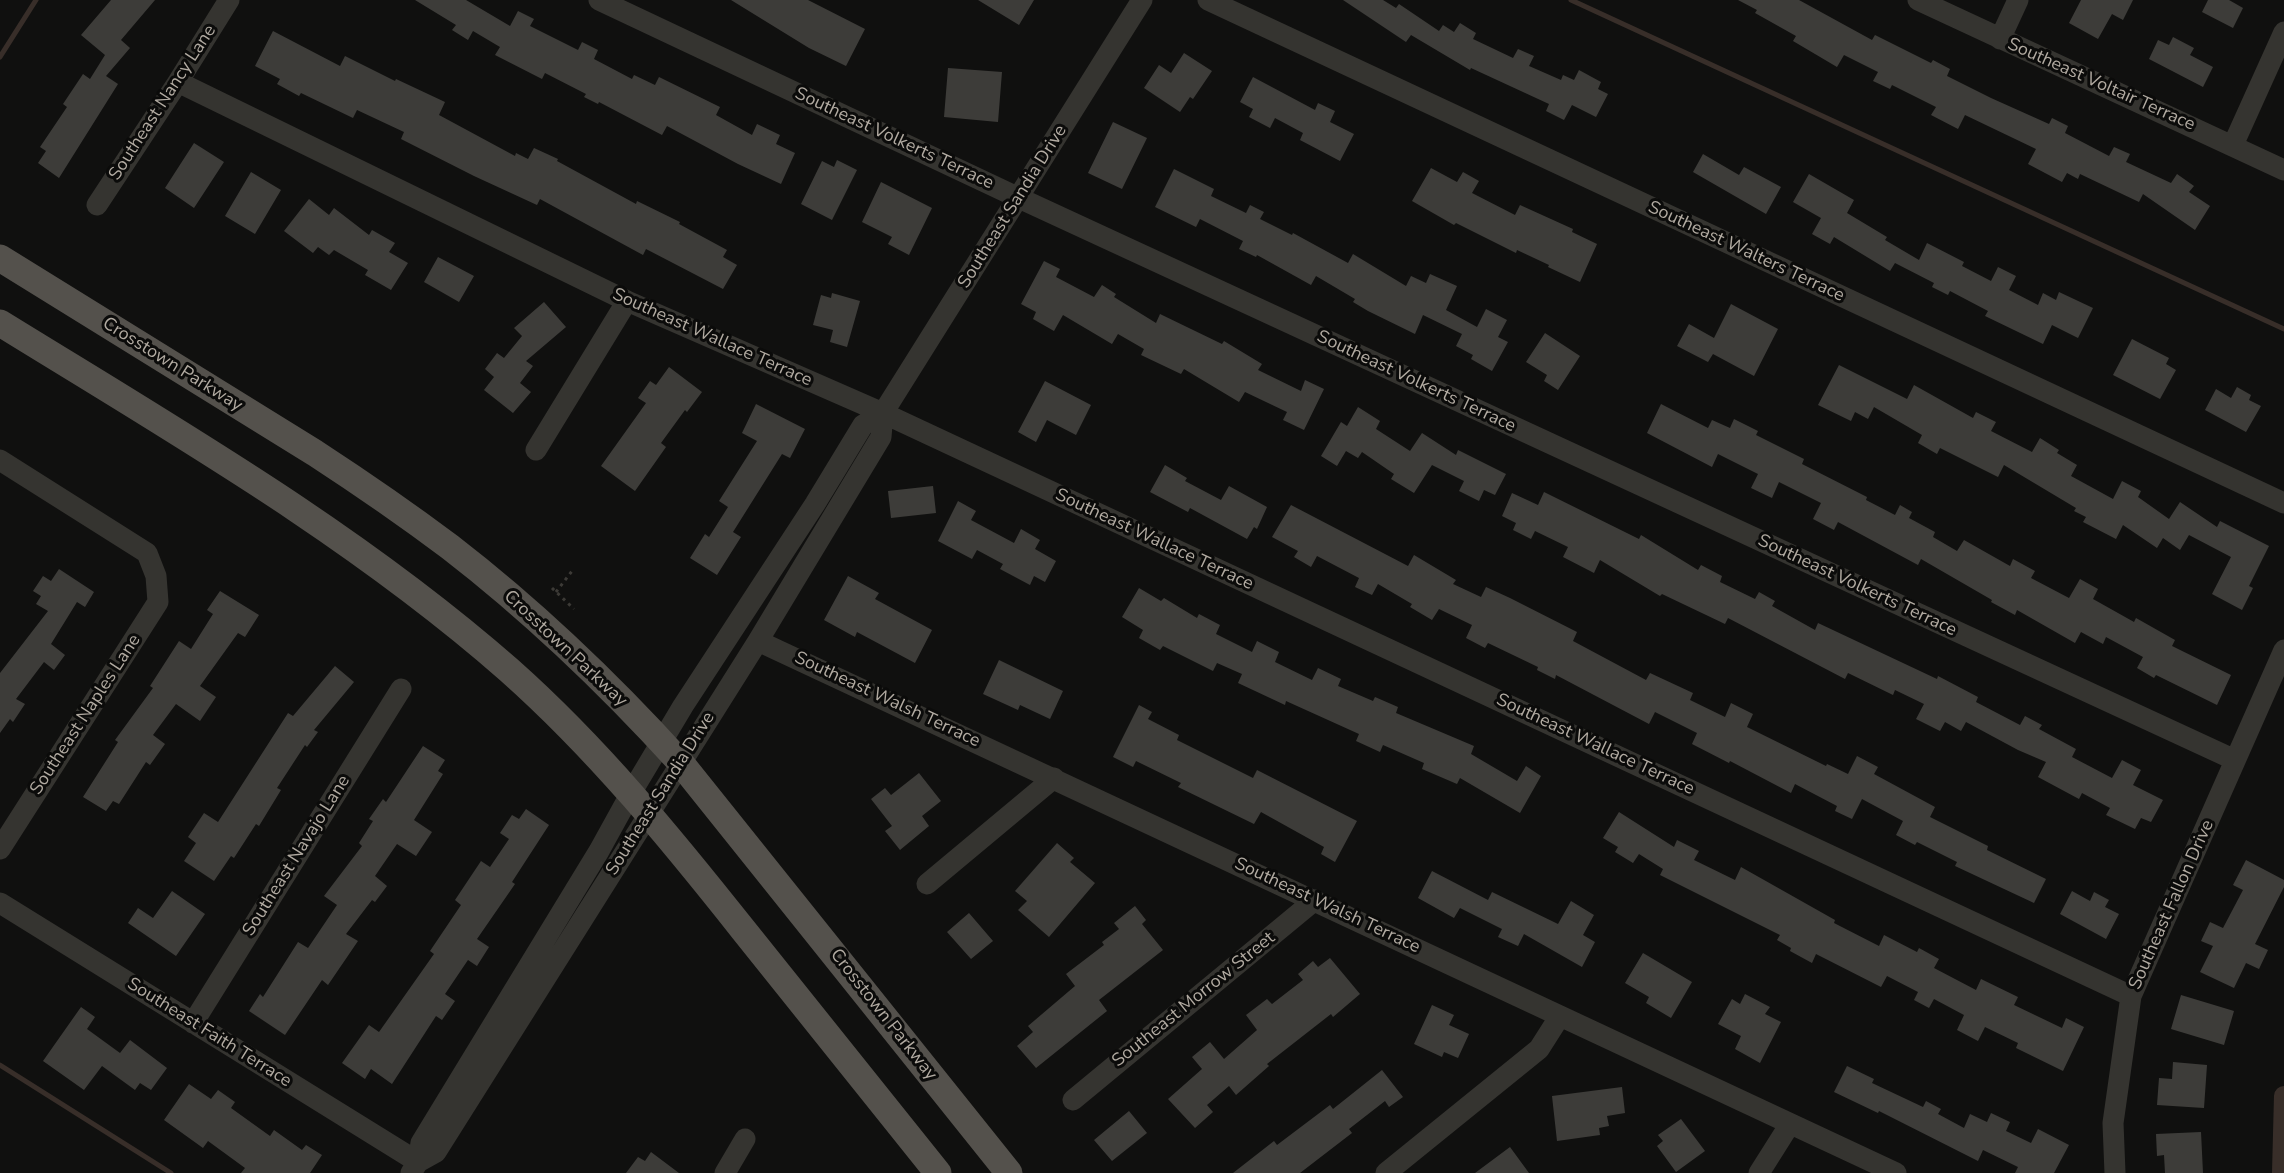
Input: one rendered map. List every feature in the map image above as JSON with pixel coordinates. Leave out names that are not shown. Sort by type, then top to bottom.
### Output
[{"type":"main road","name":"Crosstown Parkway","points":[[0,258],[315,453],[450,548],[538,622],[662,741],[680,762],[1009,1173]]},
{"type":"main road","points":[[0,323],[299,510],[431,605],[510,672],[567,726],[649,814],[938,1173]]},
{"type":"street","name":"Southeast Nancy Lane","points":[[97,205],[229,0]]},
{"type":"street","name":"Southeast Volkerts Terrace","points":[[599,0],[1018,198],[2235,760]]},
{"type":"street","name":"Southeast Sandia Drive","points":[[415,1168],[421,1143],[599,851],[662,741],[815,504],[863,425],[883,413],[1142,0]]},
{"type":"street","name":"Southeast Walters Terrace","points":[[1208,0],[2284,503]]},
{"type":"street","name":"Southeast Voltair Terrace","points":[[1918,0],[2284,170]]},
{"type":"street","points":[[2001,39],[2018,0]]},
{"type":"street","points":[[2233,145],[2284,32]]},
{"type":"street","name":"Southeast Wallace Terrace","points":[[178,82],[627,301],[883,413],[2131,996]]},
{"type":"street","points":[[536,450],[627,301]]},
{"type":"street","name":"Southeast Sandia Drive","points":[[415,1168],[436,1152],[758,640],[881,437],[883,413]]},
{"type":"street","name":"Southeast Naples Lane","points":[[0,459],[147,554],[156,576],[158,602],[0,849]]},
{"type":"street","name":"Southeast Walsh Terrace","points":[[758,640],[1896,1173]]},
{"type":"street","name":"Southeast Fallon Drive","points":[[2115,1173],[2113,1123],[2131,996],[2284,650]]},
{"type":"street","name":"Southeast Navajo Lane","points":[[193,1023],[401,689]]},
{"type":"street","points":[[927,884],[1054,778]]},
{"type":"street","name":"Southeast Morrow Street","points":[[1073,1100],[1315,900]]},
{"type":"street","name":"Southeast Faith Terrace","points":[[0,903],[193,1023],[415,1168]]},
{"type":"street","points":[[1386,1173],[1539,1049],[1560,1016]]},
{"type":"street","points":[[1759,1173],[1790,1124]]},
{"type":"street","points":[[725,1173],[745,1139]]},
{"type":"path","points":[[556,592],[572,571]]},
{"type":"path","points":[[552,588],[574,609]]},
{"type":"building","points":[[111,0],[155,0],[121,40],[130,48],[106,76],[118,84],[59,178],[38,163],[46,151],[40,147],[67,107],[63,104],[83,74],[90,79],[105,55],[81,35]]},
{"type":"building","points":[[415,0],[466,0],[510,26],[518,11],[534,19],[530,26],[578,50],[582,42],[598,50],[594,59],[632,79],[634,75],[655,85],[659,77],[720,107],[716,115],[752,135],[757,124],[780,135],[776,144],[795,153],[781,184],[667,126],[662,135],[599,102],[598,104],[584,97],[586,94],[545,73],[542,79],[495,55],[500,47],[473,31],[468,40],[452,30],[456,25]]},
{"type":"building","points":[[731,0],[808,0],[865,29],[846,66],[809,48]]},
{"type":"building","points":[[978,0],[1034,0],[1019,25]]},
{"type":"building","points":[[1343,0],[1383,0],[1396,8],[1399,4],[1439,31],[1443,25],[1454,32],[1460,23],[1476,33],[1473,39],[1513,58],[1518,49],[1534,56],[1529,66],[1561,80],[1563,75],[1574,80],[1579,70],[1601,82],[1598,89],[1608,94],[1596,117],[1572,105],[1564,120],[1546,111],[1549,104],[1471,68],[1470,70],[1411,35],[1406,42]]},
{"type":"building","points":[[1738,0],[1799,0],[1872,40],[1875,35],[1931,63],[1933,60],[1950,69],[1947,76],[1991,98],[2049,124],[2052,118],[2068,126],[2065,133],[2109,156],[2114,147],[2130,154],[2126,162],[2171,183],[2177,174],[2194,186],[2189,192],[2210,206],[2195,230],[2143,194],[2139,202],[2080,174],[2078,179],[2067,173],[2062,182],[2028,164],[2036,149],[1965,115],[1958,129],[1931,115],[1936,107],[1892,85],[1890,89],[1873,81],[1878,72],[1844,55],[1837,67],[1793,41],[1796,36],[1755,13],[1757,10]]},
{"type":"building","points":[[2081,0],[2133,0],[2123,20],[2112,14],[2098,39],[2069,23]]},
{"type":"building","points":[[2208,0],[2229,0],[2243,8],[2233,28],[2202,12]]},
{"type":"building","points":[[273,31],[340,66],[345,56],[395,81],[396,79],[445,102],[439,115],[515,156],[516,153],[528,159],[534,148],[558,159],[557,161],[636,204],[637,201],[680,222],[679,224],[727,250],[723,257],[737,265],[723,289],[646,249],[643,255],[540,199],[537,205],[474,176],[401,139],[404,132],[357,110],[353,118],[301,93],[299,96],[277,84],[280,79],[255,66]]},
{"type":"building","points":[[2173,37],[2194,48],[2190,55],[2213,67],[2203,87],[2149,59],[2158,40],[2169,45]]},
{"type":"building","points":[[1184,53],[1212,71],[1193,99],[1190,97],[1180,112],[1144,88],[1159,65],[1171,73]]},
{"type":"building","points":[[948,68],[1002,72],[998,122],[944,117]]},
{"type":"building","points":[[1253,77],[1315,110],[1318,103],[1335,111],[1330,122],[1354,134],[1340,161],[1300,140],[1303,133],[1275,118],[1270,128],[1249,117],[1253,109],[1240,102]]},
{"type":"building","points":[[1113,122],[1147,138],[1122,189],[1088,173]]},
{"type":"building","points":[[194,143],[224,162],[194,208],[165,188]]},
{"type":"building","points":[[1703,154],[1739,175],[1744,167],[1781,187],[1766,214],[1693,172]]},
{"type":"building","points":[[837,160],[857,170],[832,220],[801,204],[822,161],[834,167]]},
{"type":"building","points":[[1431,168],[1457,182],[1463,172],[1479,181],[1472,193],[1515,215],[1520,205],[1573,229],[1572,232],[1597,244],[1580,282],[1517,250],[1516,253],[1456,223],[1454,225],[1412,201]]},
{"type":"building","points":[[1174,169],[1214,189],[1211,196],[1246,213],[1250,205],[1264,212],[1260,219],[1292,235],[1293,233],[1348,263],[1353,254],[1406,286],[1411,276],[1426,283],[1430,274],[1457,286],[1446,310],[1477,327],[1486,309],[1507,320],[1498,337],[1508,342],[1492,371],[1471,359],[1473,355],[1456,346],[1462,334],[1423,315],[1415,334],[1368,311],[1353,302],[1355,299],[1316,276],[1311,285],[1257,255],[1256,257],[1239,249],[1243,241],[1200,219],[1196,227],[1155,207]]},
{"type":"building","points":[[251,172],[281,190],[255,234],[225,216]]},
{"type":"building","points":[[1809,174],[1854,200],[1847,213],[1887,237],[1885,240],[1919,260],[1927,243],[1964,262],[1962,266],[1991,281],[1998,267],[2016,276],[2009,290],[2038,305],[2043,293],[2056,300],[2059,292],[2093,308],[2078,338],[2052,325],[2043,344],[1985,316],[1988,311],[1950,291],[1948,295],[1932,287],[1934,283],[1895,263],[1890,271],[1834,237],[1830,244],[1812,234],[1821,218],[1793,202]]},
{"type":"building","points":[[881,182],[932,208],[909,255],[888,244],[892,237],[862,222]]},
{"type":"building","points":[[309,199],[329,215],[334,208],[369,235],[372,230],[395,243],[389,252],[408,263],[391,290],[365,275],[368,270],[334,250],[329,255],[318,247],[313,253],[284,231]]},
{"type":"building","points":[[438,257],[474,276],[459,302],[424,282]]},
{"type":"building","points":[[1044,261],[1060,269],[1056,277],[1094,297],[1102,285],[1116,294],[1114,297],[1156,323],[1160,314],[1222,344],[1224,341],[1262,364],[1258,370],[1301,391],[1305,380],[1324,389],[1304,430],[1283,420],[1287,412],[1245,392],[1239,402],[1184,369],[1181,374],[1141,355],[1144,349],[1118,334],[1112,344],[1063,315],[1054,331],[1033,319],[1036,312],[1021,304]]},
{"type":"building","points":[[832,293],[860,301],[847,347],[830,342],[833,330],[813,325],[821,295],[831,298]]},
{"type":"building","points":[[544,302],[566,327],[526,361],[533,366],[520,383],[531,392],[513,413],[484,390],[494,377],[485,369],[497,353],[504,358],[522,336],[514,328]]},
{"type":"building","points":[[1731,304],[1778,329],[1754,376],[1713,354],[1708,362],[1677,346],[1689,324],[1714,338]]},
{"type":"building","points":[[1545,333],[1580,356],[1558,390],[1544,381],[1547,375],[1526,362]]},
{"type":"building","points":[[2132,339],[2169,358],[2166,364],[2176,370],[2160,399],[2113,375]]},
{"type":"building","points":[[1839,365],[1907,399],[1914,385],[1973,418],[1976,412],[1996,422],[1991,431],[2032,452],[2040,438],[2059,450],[2057,453],[2077,465],[2071,476],[2113,499],[2122,481],[2141,491],[2138,497],[2169,519],[2180,502],[2217,527],[2220,521],[2269,546],[2249,586],[2253,588],[2242,610],[2212,594],[2231,557],[2189,535],[2180,550],[2163,538],[2157,548],[2123,525],[2116,539],[2083,522],[2086,517],[2074,511],[2076,508],[2004,465],[1998,477],[1940,448],[1937,454],[1918,443],[1922,435],[1874,407],[1868,419],[1855,412],[1851,421],[1818,405]]},
{"type":"building","points":[[669,367],[702,392],[687,412],[685,410],[661,443],[666,447],[635,491],[601,466],[646,403],[638,398],[650,381],[656,385]]},
{"type":"building","points":[[1045,381],[1091,405],[1076,435],[1047,420],[1036,442],[1018,432]]},
{"type":"building","points":[[2237,387],[2251,395],[2249,400],[2261,406],[2246,432],[2205,410],[2216,389],[2231,398]]},
{"type":"building","points":[[756,404],[805,429],[790,458],[782,454],[733,532],[741,537],[717,575],[690,558],[705,534],[709,537],[728,507],[719,501],[757,441],[742,433]]},
{"type":"building","points":[[1661,404],[1708,428],[1712,420],[1730,428],[1734,419],[1758,431],[1756,435],[1804,459],[1802,464],[1867,497],[1866,500],[1895,515],[1900,505],[1912,512],[1909,518],[1935,532],[1933,537],[1957,551],[1964,540],[2010,566],[2013,559],[2035,571],[2031,578],[2069,598],[2080,579],[2098,589],[2093,599],[2134,622],[2136,618],[2175,640],[2172,646],[2231,675],[2217,705],[2156,675],[2154,678],[2137,668],[2143,657],[2106,637],[2103,644],[2081,632],[2075,643],[2017,610],[2015,615],[1991,602],[1992,600],[1921,559],[1918,565],[1838,522],[1834,530],[1813,519],[1821,503],[1779,482],[1772,498],[1751,488],[1758,474],[1718,454],[1712,467],[1647,433]]},
{"type":"building","points":[[1358,407],[1380,421],[1376,429],[1410,451],[1422,433],[1456,455],[1458,450],[1506,474],[1495,495],[1484,490],[1479,501],[1459,491],[1464,481],[1432,465],[1414,493],[1391,479],[1394,474],[1362,452],[1358,458],[1346,451],[1337,466],[1321,456],[1341,422],[1347,426]]},
{"type":"building","points":[[1165,465],[1187,478],[1185,481],[1221,500],[1229,486],[1267,507],[1257,529],[1254,527],[1247,539],[1190,508],[1188,512],[1150,492]]},
{"type":"building","points":[[933,486],[936,513],[891,518],[888,491]]},
{"type":"building","points":[[1544,492],[1639,539],[1641,535],[1698,570],[1701,565],[1722,576],[1720,582],[1755,599],[1759,592],[1775,601],[1772,606],[1815,630],[1818,623],[1937,679],[1938,676],[1978,697],[1976,702],[2020,725],[2025,716],[2042,725],[2039,729],[2076,749],[2072,757],[2112,778],[2122,760],[2141,770],[2133,785],[2163,800],[2151,822],[2141,818],[2135,829],[2106,815],[2110,808],[2082,793],[2079,799],[2038,777],[2046,762],[1966,722],[1961,731],[1945,722],[1940,731],[1916,719],[1924,704],[1895,690],[1893,695],[1848,673],[1845,679],[1728,618],[1725,624],[1662,594],[1660,596],[1600,560],[1594,573],[1563,557],[1568,547],[1535,531],[1531,539],[1513,530],[1516,523],[1502,516],[1512,493],[1538,505]]},
{"type":"building","points":[[958,501],[976,511],[971,520],[1014,543],[1021,529],[1040,540],[1035,549],[1056,561],[1045,582],[1034,576],[1030,585],[1000,569],[1003,564],[977,550],[972,559],[938,541]]},
{"type":"building","points":[[1291,505],[1408,566],[1414,555],[1456,580],[1453,584],[1481,597],[1486,587],[1510,598],[1577,632],[1573,641],[1646,680],[1650,673],[1693,693],[1690,700],[1725,717],[1731,703],[1753,714],[1747,727],[1826,766],[1827,764],[1848,774],[1857,756],[1878,767],[1874,774],[1935,807],[1930,817],[1988,846],[1987,850],[2046,879],[2034,903],[1955,866],[1957,862],[1917,842],[1915,845],[1896,835],[1903,821],[1862,799],[1852,819],[1835,811],[1837,806],[1795,784],[1791,793],[1692,744],[1697,733],[1655,712],[1649,724],[1556,675],[1555,679],[1537,670],[1538,667],[1488,643],[1485,648],[1466,638],[1472,625],[1439,609],[1432,620],[1410,607],[1412,604],[1378,584],[1372,595],[1355,587],[1359,578],[1317,556],[1311,567],[1294,557],[1298,551],[1272,537]]},
{"type":"building","points":[[59,569],[94,592],[85,607],[77,602],[51,644],[65,655],[54,670],[44,662],[16,699],[25,704],[13,722],[10,719],[0,733],[0,673],[48,611],[36,604],[41,596],[33,591],[43,576],[51,581]]},
{"type":"building","points":[[848,576],[879,593],[875,599],[932,630],[915,663],[857,632],[855,637],[824,620]]},
{"type":"building","points":[[1139,588],[1161,601],[1164,598],[1197,618],[1199,614],[1220,625],[1216,634],[1252,652],[1257,641],[1279,652],[1275,662],[1312,680],[1318,668],[1341,679],[1338,686],[1373,701],[1375,697],[1398,707],[1396,713],[1474,746],[1471,754],[1517,781],[1526,766],[1541,776],[1520,813],[1460,778],[1457,784],[1422,769],[1424,763],[1383,745],[1380,752],[1356,741],[1359,734],[1286,701],[1285,705],[1238,683],[1242,674],[1217,663],[1213,671],[1163,646],[1160,650],[1139,638],[1143,630],[1122,617]]},
{"type":"building","points":[[220,591],[259,615],[245,637],[238,633],[200,686],[216,697],[200,721],[176,704],[153,735],[165,744],[150,765],[146,762],[119,804],[113,801],[106,811],[83,797],[118,742],[115,740],[153,688],[150,686],[179,641],[191,649],[213,614],[207,610]]},
{"type":"building","points":[[999,660],[1063,691],[1050,719],[1020,705],[1018,710],[983,694]]},
{"type":"building","points":[[335,666],[354,682],[314,730],[318,732],[307,747],[305,745],[277,788],[281,790],[259,826],[256,824],[234,858],[231,856],[214,881],[184,861],[196,843],[188,837],[204,813],[218,822],[288,713],[293,716]]},
{"type":"building","points":[[1139,705],[1152,712],[1148,719],[1179,735],[1177,740],[1253,778],[1257,770],[1357,821],[1335,862],[1321,854],[1324,847],[1261,812],[1254,824],[1178,787],[1181,783],[1136,761],[1133,767],[1113,757]]},
{"type":"building","points":[[423,746],[445,760],[438,771],[443,774],[414,820],[432,832],[416,856],[397,844],[375,876],[387,886],[375,902],[372,900],[346,934],[358,941],[328,985],[322,980],[285,1035],[249,1011],[260,994],[263,997],[298,942],[308,948],[337,905],[324,896],[362,846],[359,843],[373,821],[369,819],[383,799],[386,802]]},
{"type":"building","points":[[919,773],[941,801],[922,816],[929,826],[900,850],[885,831],[892,826],[871,799],[885,788],[891,795]]},
{"type":"building","points":[[526,809],[549,825],[512,882],[515,884],[477,939],[489,947],[477,966],[468,960],[445,994],[455,1001],[442,1020],[436,1016],[392,1084],[371,1069],[365,1079],[342,1063],[369,1025],[379,1032],[434,954],[430,951],[461,905],[455,900],[481,861],[490,867],[509,839],[500,833],[512,815],[519,819]]},
{"type":"building","points":[[1619,812],[1674,847],[1677,840],[1699,851],[1694,860],[1735,880],[1741,867],[1835,920],[1834,923],[1879,946],[1884,935],[1917,952],[1919,948],[1939,959],[1934,968],[1976,990],[1981,979],[2018,997],[2014,1005],[2062,1028],[2066,1018],[2084,1027],[2063,1071],[2016,1048],[2018,1043],[1985,1027],[1978,1041],[1957,1030],[1964,1015],[1934,999],[1929,1008],[1914,1000],[1918,992],[1887,976],[1881,987],[1816,954],[1812,963],[1790,951],[1791,948],[1777,940],[1780,935],[1660,875],[1663,869],[1639,854],[1633,863],[1615,852],[1618,847],[1603,838]]},
{"type":"building","points":[[1057,843],[1074,858],[1070,862],[1095,883],[1049,937],[1018,910],[1027,901],[1015,891]]},
{"type":"building","points":[[2246,860],[2284,880],[2284,887],[2255,944],[2268,950],[2259,969],[2246,963],[2234,988],[2200,972],[2213,946],[2201,941],[2210,922],[2223,928],[2243,890],[2233,885]]},
{"type":"building","points":[[1432,871],[1488,900],[1492,892],[1558,924],[1571,901],[1594,915],[1583,935],[1595,942],[1582,967],[1524,934],[1518,946],[1498,937],[1502,929],[1460,908],[1454,918],[1418,898]]},
{"type":"building","points":[[172,891],[205,914],[176,956],[128,923],[138,908],[153,918]]},
{"type":"building","points":[[2072,891],[2090,901],[2094,892],[2109,900],[2105,907],[2119,914],[2106,939],[2060,914]]},
{"type":"building","points":[[1135,906],[1146,920],[1142,924],[1163,950],[1099,1000],[1107,1011],[1036,1068],[1017,1046],[1033,1032],[1028,1026],[1075,986],[1066,974],[1104,945],[1102,942],[1119,929],[1114,923]]},
{"type":"building","points":[[969,913],[993,941],[971,959],[947,932]]},
{"type":"building","points":[[1643,953],[1692,982],[1671,1018],[1646,1003],[1649,997],[1625,983]]},
{"type":"building","points":[[1330,958],[1360,994],[1333,1017],[1331,1014],[1267,1064],[1269,1066],[1236,1095],[1229,1086],[1207,1105],[1213,1112],[1195,1128],[1168,1099],[1202,1069],[1192,1057],[1210,1042],[1224,1059],[1257,1030],[1246,1015],[1267,999],[1272,1004],[1303,980],[1298,974],[1313,961],[1318,967]]},
{"type":"building","points":[[1745,994],[1770,1007],[1765,1014],[1781,1022],[1760,1063],[1735,1049],[1741,1036],[1718,1024],[1732,999],[1740,1004]]},
{"type":"building","points":[[2181,995],[2234,1011],[2224,1045],[2171,1029]]},
{"type":"building","points":[[1432,1005],[1454,1015],[1449,1025],[1469,1034],[1458,1058],[1444,1052],[1442,1057],[1414,1044]]},
{"type":"building","points":[[81,1007],[95,1017],[87,1029],[120,1053],[130,1040],[167,1068],[151,1090],[140,1083],[135,1090],[102,1066],[84,1090],[43,1061]]},
{"type":"building","points":[[2173,1062],[2207,1065],[2204,1108],[2157,1105],[2159,1078],[2172,1079]]},
{"type":"building","points":[[1847,1066],[1874,1079],[1872,1083],[1923,1107],[1926,1101],[1941,1109],[1938,1114],[1964,1128],[1970,1114],[1987,1122],[1991,1113],[2010,1122],[2006,1131],[2031,1143],[2038,1129],[2069,1145],[2054,1173],[2015,1173],[2018,1167],[1983,1150],[1978,1161],[1879,1111],[1878,1113],[1834,1092]]},
{"type":"building","points":[[1382,1070],[1403,1097],[1389,1107],[1385,1101],[1349,1129],[1352,1133],[1300,1173],[1233,1173],[1274,1141],[1277,1145],[1330,1105],[1333,1109]]},
{"type":"building","points":[[189,1084],[211,1099],[218,1090],[235,1102],[231,1108],[270,1136],[274,1130],[302,1150],[306,1145],[322,1155],[310,1173],[241,1173],[245,1168],[208,1141],[203,1148],[164,1120]]},
{"type":"building","points":[[1622,1087],[1625,1113],[1607,1116],[1609,1126],[1599,1128],[1600,1135],[1557,1141],[1552,1096]]},
{"type":"building","points":[[1129,1111],[1147,1133],[1112,1161],[1094,1140]]},
{"type":"building","points":[[1681,1119],[1705,1151],[1676,1172],[1657,1146],[1663,1141],[1658,1135]]},
{"type":"building","points":[[2201,1132],[2203,1173],[2165,1173],[2164,1155],[2157,1156],[2156,1134]]},
{"type":"building","points":[[1510,1147],[1529,1173],[1475,1173]]},
{"type":"building","points":[[651,1152],[679,1173],[626,1173],[638,1157],[645,1161]]},
{"type":"waterway","points":[[0,57],[36,0]]},
{"type":"waterway","points":[[1571,0],[2284,329]]},
{"type":"waterway","points":[[0,1065],[171,1173]]},
{"type":"waterway","points":[[2282,1173],[2284,1096]]}]
